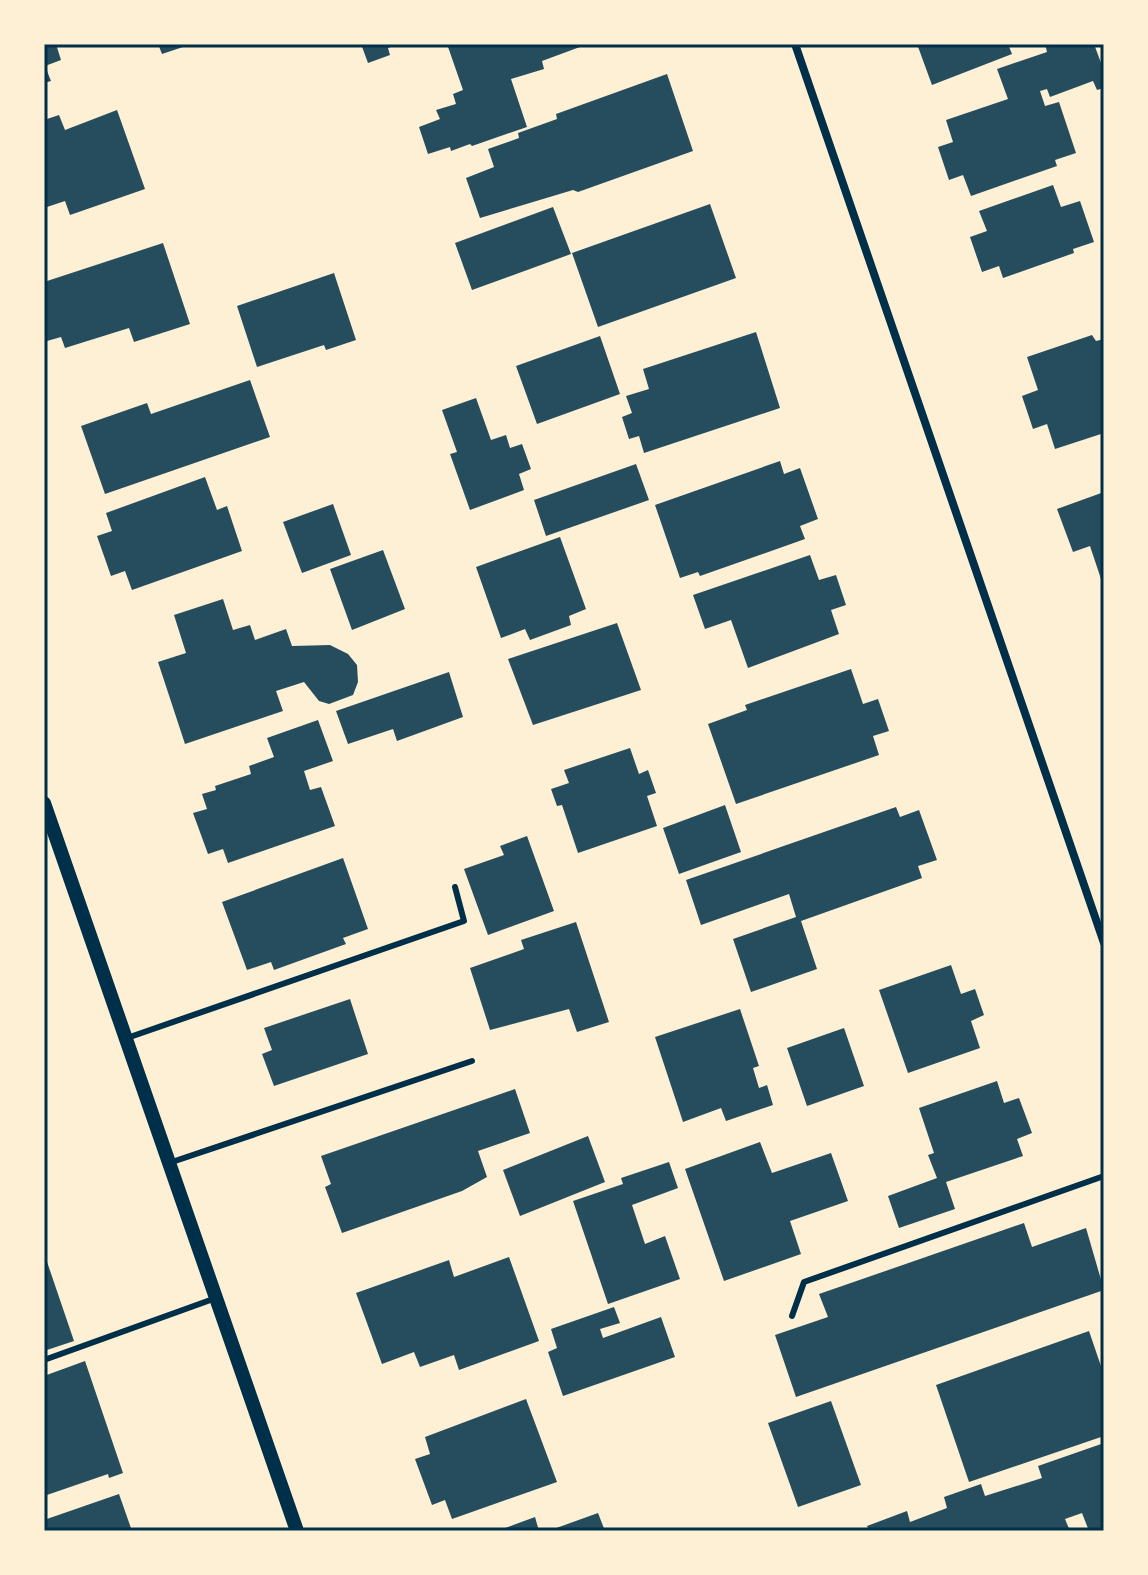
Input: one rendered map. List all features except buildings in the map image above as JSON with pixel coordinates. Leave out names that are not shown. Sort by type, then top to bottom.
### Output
[{"type":"street","points":[[795,44],[1104,943]]},
{"type":"street","points":[[44,803],[297,1531]]},
{"type":"lane","points":[[126,1038],[464,921],[455,887]]},
{"type":"lane","points":[[169,1163],[472,1061]]},
{"type":"lane","points":[[792,1316],[804,1282],[1104,1176]]},
{"type":"lane","points":[[44,1360],[216,1298]]}]
